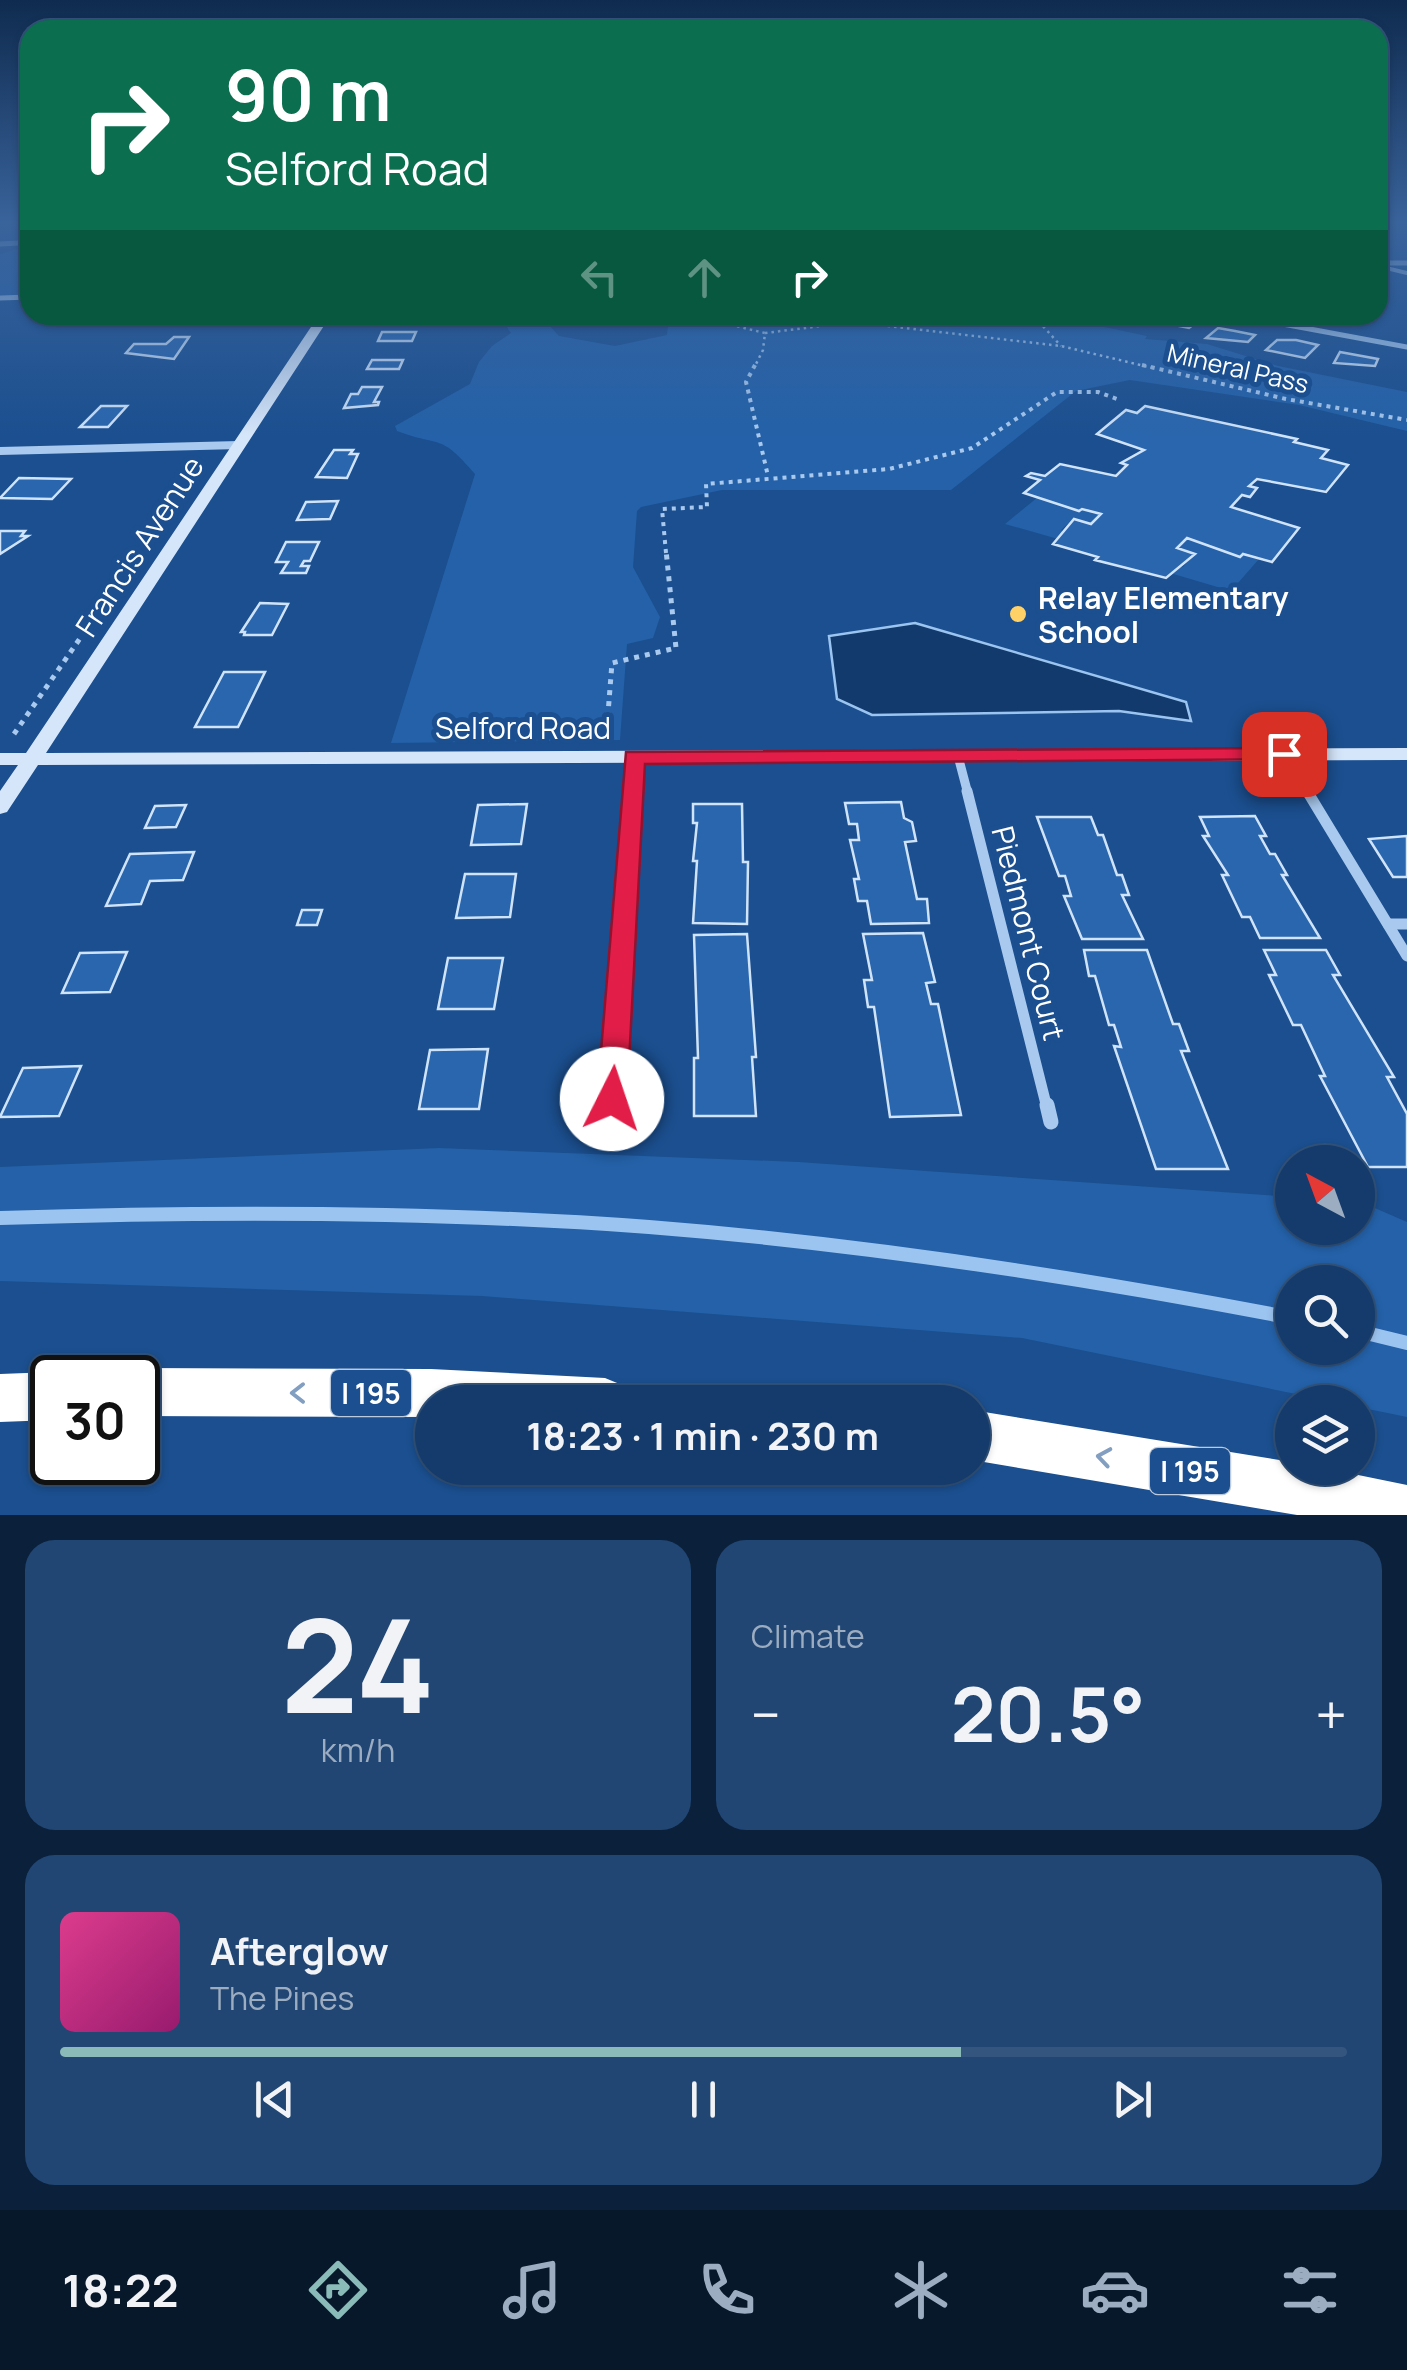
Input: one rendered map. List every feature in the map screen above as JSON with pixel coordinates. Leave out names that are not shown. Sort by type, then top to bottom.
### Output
[{"type":"highway","name":"I 195","points":[[160,1392],[415,1393]]},
{"type":"highway","points":[[0,1398],[30,1397]]},
{"type":"highway","name":"I 195","points":[[990,1438],[1407,1510]]},
{"type":"street","name":"Francis Avenue","points":[[0,807],[317,325]]},
{"type":"street","points":[[1290,325],[1407,346]]},
{"type":"street","points":[[0,451],[239,445]]},
{"type":"street","points":[[1284,754],[1407,956]]},
{"type":"street","name":"Selford Road","points":[[0,759],[1407,754]]},
{"type":"street","name":"Piedmont Court","points":[[958,756],[1051,1122]]},
{"type":"street","points":[[612,1099],[634,757]]},
{"type":"street","points":[[1388,924],[1407,924]]},
{"type":"path","points":[[739,325],[765,333],[763,350],[746,382],[768,477]]},
{"type":"path","name":"Mineral Pass","points":[[765,333],[830,325]]},
{"type":"path","name":"Mineral Pass","points":[[880,325],[1061,346],[1286,399],[1407,420]]},
{"type":"path","points":[[1042,325],[1061,346]]},
{"type":"path","points":[[605,757],[612,663],[676,648],[662,509],[707,506],[706,484],[889,469],[972,448],[1057,392],[1098,392],[1117,399]]},
{"type":"shaded area","points":[[505,325],[549,325],[559,336],[615,346],[667,335],[668,325],[1095,325],[1147,336],[1145,339],[1207,344],[1278,366],[1407,392],[1407,431],[1299,405],[1130,380],[1076,391],[951,490],[722,490],[641,507],[637,511],[633,567],[660,617],[653,638],[627,644],[620,740],[391,743],[475,474],[446,446],[397,431],[395,426],[470,384],[479,362],[492,346],[511,333]]},
{"type":"shaded area","points":[[1038,497],[1078,511],[1101,514],[1090,524],[1073,519],[1058,539],[1005,524]]},
{"type":"shaded area","points":[[1187,538],[1240,557],[1243,554],[1259,559],[1231,591],[1170,573],[1177,565],[1183,567],[1194,554],[1177,548]]},
{"type":"shaded area","points":[[915,623],[1186,702],[1191,721],[1119,711],[872,715],[837,699],[829,636]]},
{"type":"shaded area","points":[[439,1148],[799,1162],[1275,1196],[1275,1245],[1375,1245],[1375,1208],[1407,1222],[1407,1417],[1375,1410],[1375,1385],[1275,1385],[1275,1390],[1022,1338],[482,1296],[0,1281],[0,1167]]},
{"type":"building","points":[[1218,328],[1255,335],[1248,342],[1206,338]]},
{"type":"building","points":[[382,332],[416,332],[412,341],[378,341]]},
{"type":"building","points":[[174,337],[189,337],[174,359],[126,353],[134,344],[166,344]]},
{"type":"building","points":[[1277,340],[1318,345],[1305,358],[1266,350]]},
{"type":"building","points":[[1340,352],[1378,359],[1375,366],[1334,363]]},
{"type":"building","points":[[372,360],[403,360],[399,369],[367,369]]},
{"type":"building","points":[[362,387],[382,387],[374,402],[378,405],[344,408],[351,394],[358,394]]},
{"type":"building","points":[[101,406],[127,406],[108,427],[80,427]]},
{"type":"building","points":[[1145,406],[1297,439],[1294,442],[1328,450],[1321,458],[1348,465],[1326,492],[1257,479],[1249,486],[1257,488],[1250,497],[1242,495],[1231,507],[1299,528],[1272,562],[1243,554],[1240,557],[1187,538],[1177,548],[1195,554],[1166,578],[1095,560],[1098,557],[1053,544],[1074,519],[1091,524],[1101,514],[1024,493],[1040,480],[1026,476],[1045,476],[1060,464],[1116,476],[1127,465],[1121,463],[1144,450],[1097,434],[1126,410],[1137,413]]},
{"type":"building","points":[[334,450],[353,450],[350,454],[358,454],[347,478],[316,477]]},
{"type":"building","points":[[19,478],[71,479],[52,499],[0,498]]},
{"type":"building","points":[[338,501],[330,519],[297,520],[306,502]]},
{"type":"building","points":[[0,531],[25,531],[21,536],[28,536],[0,554]]},
{"type":"building","points":[[286,542],[319,542],[310,561],[301,566],[309,566],[306,573],[281,573],[288,562],[276,562]]},
{"type":"building","points":[[260,603],[288,604],[272,635],[244,635],[241,632]]},
{"type":"building","points":[[224,672],[265,672],[238,727],[195,727]]},
{"type":"building","points":[[901,802],[904,818],[912,822],[916,841],[905,842],[917,899],[927,899],[929,923],[871,924],[867,901],[858,901],[854,879],[859,879],[850,840],[859,840],[857,824],[849,824],[845,803]]},
{"type":"building","points":[[527,804],[521,844],[471,845],[478,805]]},
{"type":"building","points":[[693,804],[742,804],[743,862],[748,862],[747,924],[693,923],[697,823],[693,823]]},
{"type":"building","points":[[186,805],[176,827],[145,828],[155,806]]},
{"type":"building","points":[[1255,816],[1266,836],[1260,836],[1270,854],[1275,854],[1287,875],[1282,875],[1320,938],[1260,938],[1250,917],[1242,917],[1222,875],[1228,875],[1203,836],[1209,836],[1200,817]]},
{"type":"building","points":[[1037,817],[1091,817],[1098,835],[1103,835],[1117,875],[1122,875],[1129,895],[1122,895],[1143,939],[1082,939],[1064,896],[1071,896],[1065,876],[1059,876]]},
{"type":"building","points":[[1407,836],[1407,877],[1393,877],[1369,839]]},
{"type":"building","points":[[194,852],[183,880],[150,881],[141,904],[106,906],[130,854]]},
{"type":"building","points":[[465,874],[516,874],[510,917],[456,918]]},
{"type":"building","points":[[302,910],[322,910],[317,925],[297,925]]},
{"type":"building","points":[[923,933],[935,982],[926,983],[931,1004],[938,1004],[961,1115],[890,1117],[874,1007],[868,1007],[864,980],[872,980],[863,934]]},
{"type":"building","points":[[747,934],[756,1116],[694,1116],[694,1058],[698,1058],[694,935]]},
{"type":"building","points":[[1084,950],[1147,950],[1173,1024],[1179,1024],[1189,1051],[1181,1051],[1228,1169],[1156,1169],[1114,1046],[1121,1047],[1114,1025],[1109,1025],[1095,976],[1089,976]]},
{"type":"building","points":[[1264,950],[1326,950],[1340,975],[1333,975],[1394,1077],[1387,1077],[1407,1114],[1407,1167],[1375,1167],[1375,1145],[1356,1145],[1320,1076],[1325,1076],[1301,1025],[1293,1025],[1269,975],[1276,975]]},
{"type":"building","points":[[127,952],[110,992],[62,993],[80,953]]},
{"type":"building","points":[[448,958],[503,958],[494,1009],[438,1009]]},
{"type":"building","points":[[488,1049],[479,1109],[419,1109],[430,1050]]},
{"type":"building","points":[[81,1066],[59,1116],[0,1117],[23,1068]]},
{"type":"waterway","points":[[0,1218],[325,1214],[649,1227],[972,1264],[1275,1315]]},
{"type":"waterway","points":[[1375,1335],[1407,1343]]},
{"type":"place","name":"Relay Elementary School","points":[[1018,614]]},
{"type":"route","points":[[612,1099],[634,757],[1284,754]]}]
